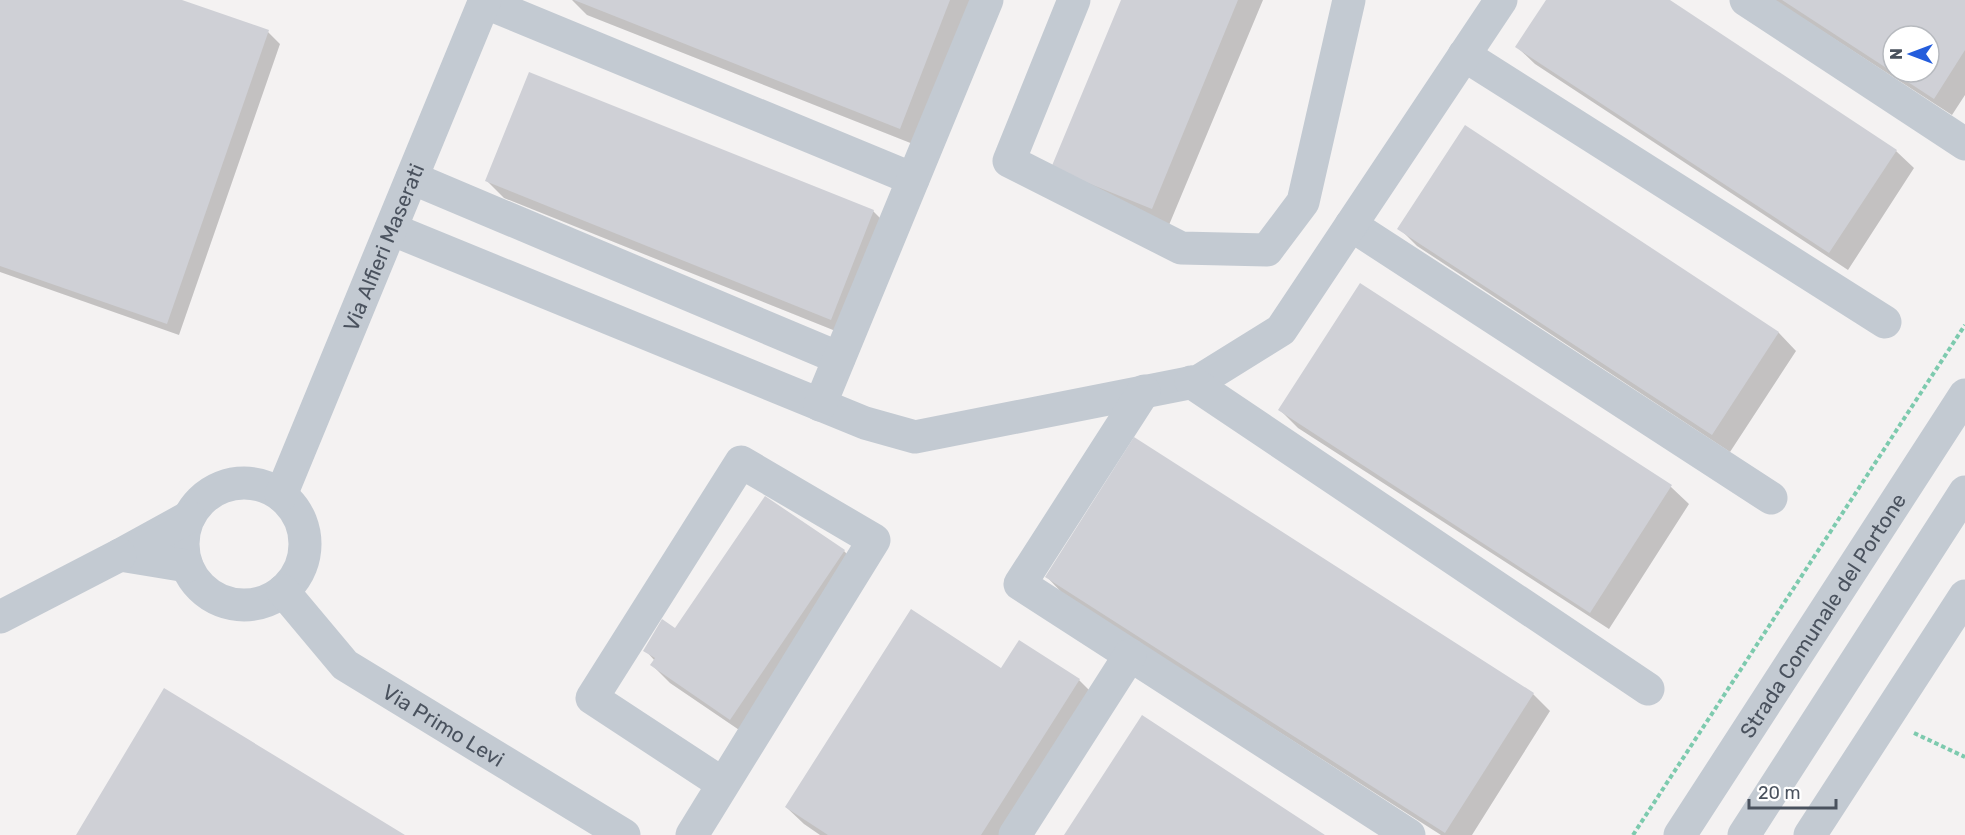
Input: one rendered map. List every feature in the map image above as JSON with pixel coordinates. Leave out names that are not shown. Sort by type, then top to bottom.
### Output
[{"type":"street","points":[[820,405],[987,0]]},
{"type":"street","points":[[1074,0],[1009,160],[1181,248],[1268,250],[1303,202],[1348,0]]},
{"type":"street","points":[[391,229],[865,423],[915,436],[1199,381],[1281,330],[1501,0]]},
{"type":"street","points":[[1746,0],[1965,144]]},
{"type":"street","points":[[484,1],[913,179]]},
{"type":"street","name":"Via Alfieri Maserati","points":[[281,495],[484,1]]},
{"type":"street","points":[[1464,55],[1885,322]]},
{"type":"street","points":[[412,178],[839,358]]},
{"type":"street","points":[[1351,225],[1771,498]]},
{"type":"street","points":[[1191,382],[1648,689]]},
{"type":"street","points":[[1144,391],[1020,584],[1409,835]]},
{"type":"street","name":"Strada Comunale del Portone","points":[[1680,835],[1965,395]]},
{"type":"street","points":[[692,835],[874,540],[741,462],[592,698],[723,784]]},
{"type":"street","points":[[0,617],[189,517],[206,496],[232,483],[256,483],[281,495],[295,510],[305,539],[304,552],[294,579],[283,591],[265,601],[240,605],[216,599],[198,584],[187,566],[182,542],[189,517]]},
{"type":"street","points":[[1744,835],[1965,492]]},
{"type":"street","points":[[120,555],[187,566]]},
{"type":"street","name":"Via Primo Levi","points":[[283,591],[345,665],[624,835]]},
{"type":"street","points":[[1810,835],[1965,596]]},
{"type":"street","points":[[1015,835],[1130,655]]},
{"type":"path","points":[[1633,835],[1965,325]]},
{"type":"path","points":[[1928,741],[1965,757]]},
{"type":"building","points":[[0,0],[182,0],[269,30],[167,324],[0,266]]},
{"type":"building","points":[[574,0],[950,0],[900,129]]},
{"type":"building","points":[[1121,0],[1238,0],[1152,209],[1051,168]]},
{"type":"building","points":[[1546,0],[1670,0],[1897,150],[1829,253],[1515,47]]},
{"type":"building","points":[[1782,0],[1965,0],[1965,50],[1934,99],[1911,84],[1941,84],[1941,24],[1881,24],[1881,64]]},
{"type":"building","points":[[529,72],[874,210],[831,320],[485,181]]},
{"type":"building","points":[[1465,125],[1779,332],[1712,435],[1397,229]]},
{"type":"building","points":[[1360,283],[1672,485],[1590,613],[1278,410]]},
{"type":"building","points":[[1134,437],[1534,693],[1445,833],[1045,577]]},
{"type":"building","points":[[765,496],[845,550],[730,720],[650,665],[655,658],[643,651],[662,619],[675,628]]},
{"type":"building","points":[[911,609],[1001,668],[1019,640],[1080,679],[981,835],[828,835],[785,807]]},
{"type":"building","points":[[164,688],[405,835],[76,835]]},
{"type":"building","points":[[1142,715],[1325,835],[1064,835]]}]
